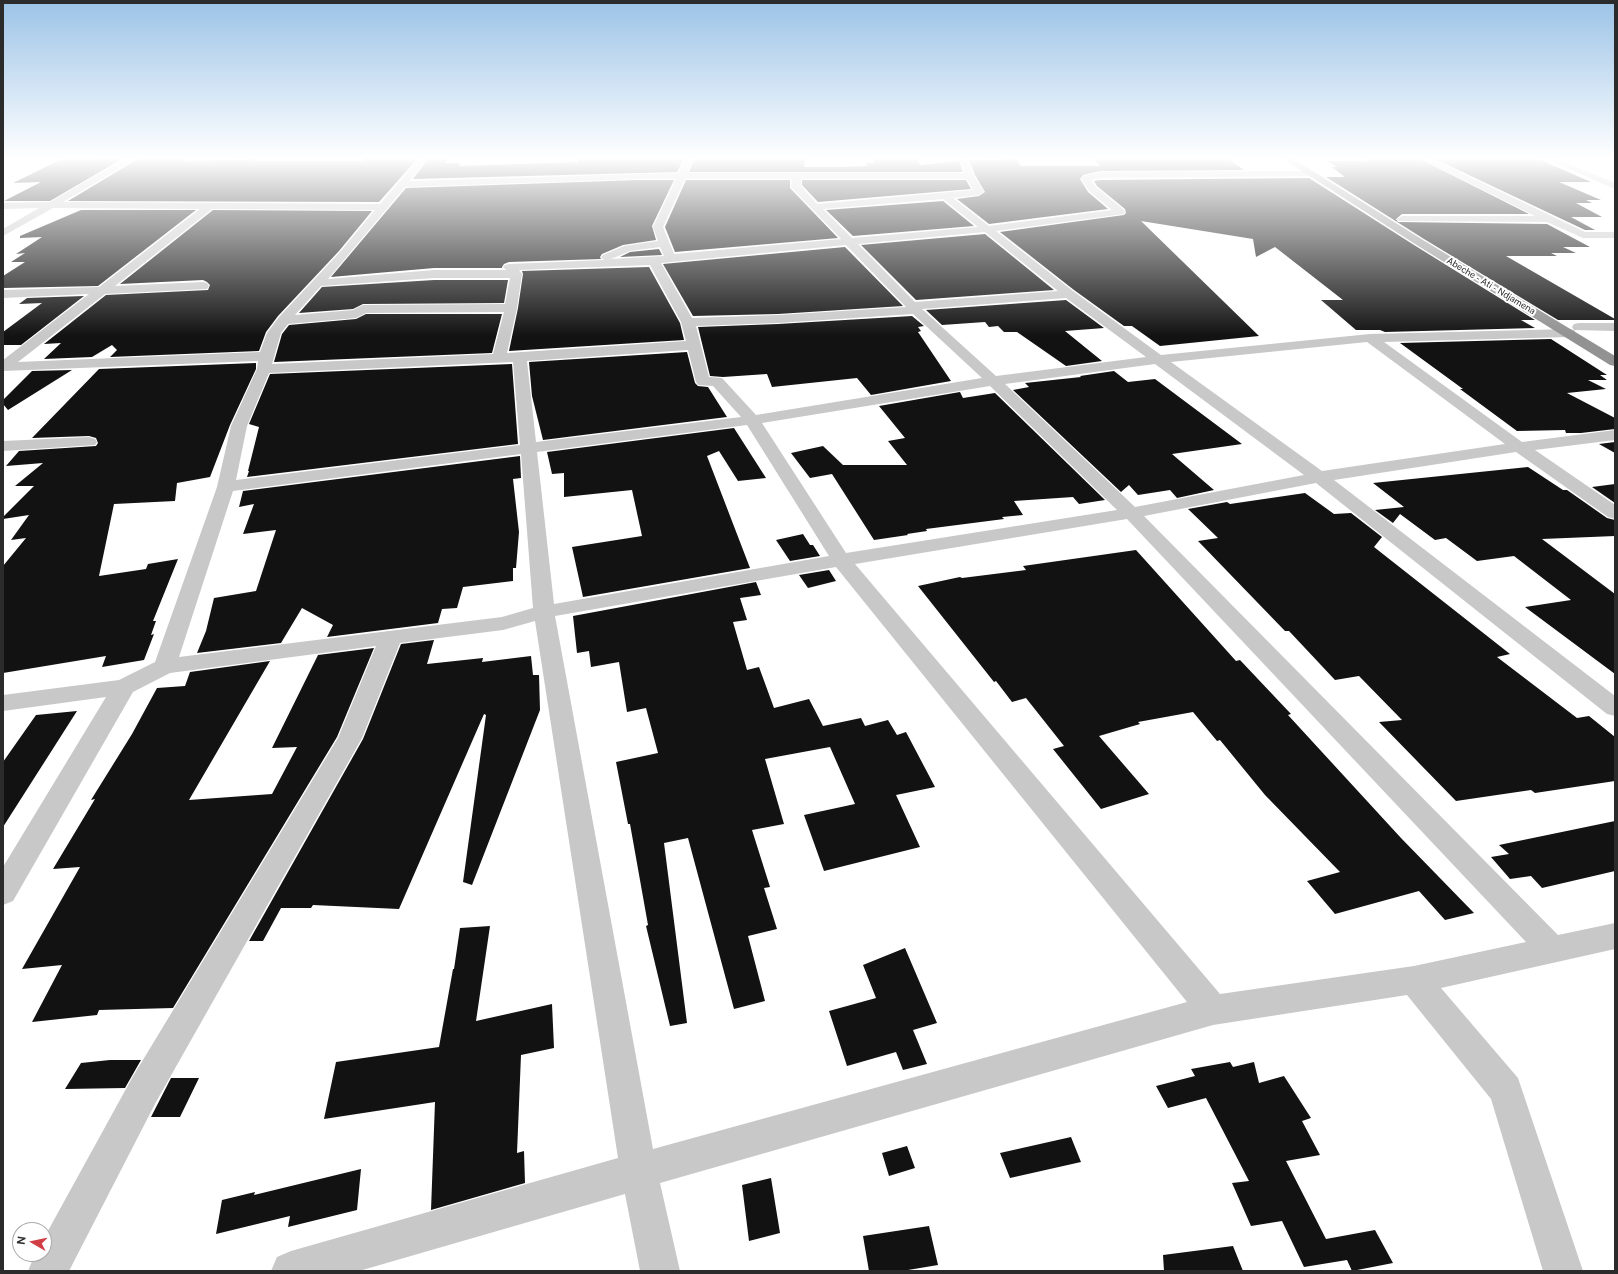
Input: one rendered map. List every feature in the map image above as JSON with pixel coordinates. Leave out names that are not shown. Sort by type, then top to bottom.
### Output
[{"type":"highway","name":"Abeche - Ati - Ndjamena","points":[[1380,217],[1419,242],[1573,327],[1597,337]]},
{"type":"highway","name":"Abeche - Ati - Ndjamena","points":[[1399,217],[1559,314]]},
{"type":"highway","points":[[1419,242],[1438,242]]},
{"type":"highway","name":"Abeche - Ati - Ndjamena","points":[[1573,327],[1615,362]]},
{"type":"street","points":[[3,233],[29,217]]},
{"type":"street","points":[[3,367],[195,217]]},
{"type":"street","points":[[165,666],[226,487],[239,426],[265,362],[274,333],[374,217]]},
{"type":"street","points":[[662,217],[658,227],[662,254],[688,322],[703,382],[717,381],[752,420],[842,560],[1213,1010]]},
{"type":"street","points":[[825,217],[914,308],[1131,513],[1553,950]]},
{"type":"street","points":[[973,217],[1069,294],[1160,359],[1319,477],[1615,708]]},
{"type":"street","points":[[516,274],[509,267],[593,263],[613,264],[662,254],[848,242],[988,229],[1078,217]]},
{"type":"street","points":[[1546,217],[1602,245]]},
{"type":"street","points":[[1402,219],[1549,219]]},
{"type":"street","points":[[1583,235],[1615,235]]},
{"type":"street","points":[[593,263],[628,248],[662,254]]},
{"type":"street","points":[[317,283],[434,274],[516,274]]},
{"type":"street","points":[[516,274],[511,308],[510,358],[529,448],[544,612],[639,1171],[660,1271]]},
{"type":"street","points":[[3,294],[203,286]]},
{"type":"street","points":[[688,322],[778,319],[1069,294]]},
{"type":"street","points":[[284,320],[356,314],[363,309],[511,308]]},
{"type":"street","points":[[226,487],[752,420],[993,381],[1160,359],[1370,338],[1573,327],[1615,327]]},
{"type":"street","points":[[1370,338],[1519,447],[1615,513]]},
{"type":"street","points":[[3,367],[510,358],[694,345]]},
{"type":"street","points":[[3,703],[124,687],[165,666],[503,623],[544,612],[842,560],[1131,513],[1319,477],[1519,447],[1615,435]]},
{"type":"street","points":[[3,446],[89,442]]},
{"type":"street","points":[[48,1271],[144,1090],[350,738],[391,637]]},
{"type":"street","points":[[3,893],[124,687]]},
{"type":"street","points":[[291,1271],[639,1171],[1213,1010],[1414,980],[1615,936]]},
{"type":"street","points":[[1414,980],[1506,1090],[1563,1271]]},
{"type":"building","points":[[64,217],[186,217],[98,286],[3,288],[3,276],[25,262],[11,262],[25,253],[16,254],[42,237],[20,238],[20,236]]},
{"type":"building","points":[[204,217],[367,217],[339,251],[278,316],[266,332],[259,351],[110,357],[117,350],[112,345],[92,357],[44,359],[61,343],[44,344],[106,295],[208,290],[210,285],[203,280],[120,284]]},
{"type":"building","points":[[381,217],[656,217],[652,226],[656,240],[623,245],[602,254],[600,257],[601,259],[509,262],[504,264],[502,268],[434,268],[331,277]]},
{"type":"building","points":[[669,217],[818,217],[838,238],[675,252],[665,227]]},
{"type":"building","points":[[834,217],[963,217],[974,226],[853,236]]},
{"type":"building","points":[[981,217],[1041,217],[989,224]]},
{"type":"building","points":[[1106,217],[1371,217],[1535,320],[1521,320],[1535,328],[1385,332],[1380,330],[1356,330],[1321,300],[1343,300],[1275,247],[1256,257],[1253,239],[1141,221],[1259,336],[1160,346],[1132,326],[1124,326],[1074,290],[1000,232]]},
{"type":"building","points":[[1390,217],[1398,217],[1396,219],[1398,222],[1547,224],[1590,247],[1563,247],[1576,253],[1551,253],[1557,256],[1506,256],[1615,320],[1558,320]]},
{"type":"building","points":[[1559,217],[1572,217],[1595,230],[1585,230]]},
{"type":"building","points":[[985,234],[1054,290],[916,300],[861,245]]},
{"type":"building","points":[[845,247],[903,306],[778,314],[693,316],[663,264]]},
{"type":"building","points":[[659,249],[662,255],[620,257],[630,252]]},
{"type":"building","points":[[649,267],[680,323],[684,340],[509,351],[518,308],[523,274],[522,271]]},
{"type":"building","points":[[434,280],[508,280],[504,303],[363,304],[353,309],[299,313],[322,287]]},
{"type":"building","points":[[84,296],[21,345],[3,345],[3,332],[42,303],[19,304],[27,298]]},
{"type":"building","points":[[1066,300],[1104,328],[1065,331],[1102,361],[1066,366],[1017,332],[1004,332],[998,326],[989,327],[985,322],[942,325],[926,310]]},
{"type":"building","points":[[366,314],[502,314],[492,353],[274,362],[282,334],[289,325],[356,319]]},
{"type":"building","points":[[912,316],[924,326],[918,327],[921,331],[918,332],[951,381],[871,395],[857,378],[772,387],[767,374],[723,377],[710,376],[698,327],[778,324]]},
{"type":"building","points":[[1551,339],[1607,375],[1600,375],[1607,380],[1588,380],[1606,389],[1567,393],[1615,418],[1615,429],[1581,433],[1566,433],[1565,430],[1517,431],[1400,343]]},
{"type":"building","points":[[687,352],[695,383],[698,386],[708,387],[727,417],[543,440],[532,396],[529,362]]},
{"type":"building","points":[[256,363],[256,369],[230,425],[210,477],[177,483],[175,501],[114,504],[99,576],[146,569],[148,564],[178,559],[153,621],[156,621],[151,635],[154,634],[144,660],[102,667],[106,656],[3,673],[3,566],[26,538],[11,540],[29,515],[3,519],[3,517],[34,486],[15,486],[43,463],[6,466],[19,451],[96,446],[98,443],[96,438],[89,436],[32,438],[99,369]]},
{"type":"building","points":[[512,364],[518,444],[247,477],[259,427],[249,424],[270,374]]},
{"type":"building","points":[[72,370],[8,410],[3,404],[3,400],[32,371]]},
{"type":"building","points":[[1114,371],[1128,382],[1155,379],[1242,444],[1172,454],[1214,490],[1177,498],[1170,490],[1138,495],[1129,485],[1121,492],[1013,390],[1029,387],[1025,383],[1081,377],[1080,376]]},
{"type":"building","points":[[960,392],[963,398],[995,393],[1105,500],[1079,504],[1073,497],[1014,501],[1023,515],[1002,517],[1004,519],[926,529],[927,531],[874,540],[832,474],[810,478],[791,453],[823,446],[843,465],[907,465],[888,441],[905,438],[879,406]]},
{"type":"building","points":[[734,428],[766,478],[738,481],[719,451],[707,456],[750,568],[583,597],[572,547],[642,536],[632,490],[564,497],[564,473],[552,474],[547,452]]},
{"type":"building","points":[[1615,442],[1615,453],[1599,444]]},
{"type":"building","points":[[520,456],[521,478],[513,479],[519,532],[516,568],[513,568],[513,581],[463,587],[457,608],[442,609],[438,623],[327,637],[333,625],[302,608],[281,643],[197,653],[206,631],[214,598],[256,591],[276,530],[243,534],[254,504],[239,507],[243,491]]},
{"type":"building","points":[[1528,467],[1563,490],[1567,490],[1607,518],[1615,520],[1615,536],[1542,539],[1615,594],[1615,674],[1525,607],[1571,600],[1514,556],[1477,561],[1446,538],[1435,540],[1400,514],[1393,523],[1375,510],[1404,507],[1373,483]]},
{"type":"building","points":[[1615,484],[1615,503],[1592,487]]},
{"type":"building","points":[[1305,493],[1334,514],[1351,513],[1382,537],[1374,547],[1510,654],[1497,657],[1577,718],[1589,716],[1615,737],[1615,781],[1535,793],[1531,790],[1456,801],[1379,722],[1402,720],[1359,676],[1335,680],[1289,631],[1285,631],[1198,541],[1218,538],[1188,509],[1227,502],[1230,504]]},
{"type":"building","points":[[803,534],[820,556],[790,561],[776,540]]},
{"type":"building","points":[[1136,550],[1236,661],[1240,660],[1291,714],[1288,715],[1401,838],[1474,913],[1445,920],[1419,891],[1335,914],[1307,881],[1340,872],[1265,795],[1220,740],[1217,741],[1193,712],[1138,722],[1140,724],[1099,736],[1149,794],[1101,809],[1053,749],[1064,746],[1026,698],[1012,702],[996,681],[994,682],[918,586],[960,577],[962,578],[1026,570],[1023,566]]},
{"type":"building","points":[[829,570],[836,581],[808,588],[799,575]]},
{"type":"building","points":[[756,582],[761,595],[740,598],[747,620],[733,622],[747,670],[759,667],[774,708],[809,699],[823,726],[861,718],[865,726],[888,720],[897,735],[906,732],[935,787],[896,795],[920,847],[824,871],[804,815],[855,804],[830,747],[765,759],[784,824],[752,830],[770,887],[764,888],[777,929],[748,936],[765,1001],[734,1009],[688,838],[664,843],[687,1023],[670,1026],[646,926],[648,925],[630,824],[628,824],[616,762],[658,753],[646,708],[627,712],[619,662],[591,667],[589,651],[577,653],[573,616]]},
{"type":"building","points":[[434,640],[427,664],[483,658],[482,662],[531,656],[533,675],[539,675],[540,710],[472,885],[463,882],[486,715],[484,714],[399,909],[313,905],[311,908],[281,908],[263,941],[249,941],[363,739],[401,644]]},
{"type":"building","points":[[374,648],[337,737],[173,1008],[99,1010],[97,1015],[32,1022],[62,965],[22,969],[80,867],[53,869],[95,799],[91,800],[132,734],[157,688],[185,686],[190,672],[270,661],[189,800],[272,794],[297,747],[272,748],[318,655]]},
{"type":"building","points":[[77,711],[3,827],[3,762],[36,715]]},
{"type":"building","points":[[1615,821],[1615,871],[1542,888],[1531,876],[1510,879],[1491,857],[1509,854],[1499,845]]},
{"type":"building","points":[[490,926],[476,1021],[552,1004],[554,1048],[521,1055],[517,1153],[524,1151],[525,1183],[431,1210],[435,1102],[324,1119],[336,1062],[439,1047],[454,969],[460,928]]},
{"type":"building","points":[[905,948],[937,1023],[913,1030],[927,1064],[903,1070],[896,1052],[847,1066],[829,1011],[876,998],[863,965]]},
{"type":"building","points":[[110,1060],[141,1060],[125,1088],[65,1089],[81,1063]]},
{"type":"building","points":[[1230,1062],[1233,1067],[1254,1062],[1259,1083],[1284,1076],[1311,1118],[1302,1121],[1320,1155],[1286,1161],[1326,1239],[1375,1230],[1393,1263],[1352,1271],[1347,1260],[1304,1267],[1282,1221],[1251,1226],[1232,1183],[1249,1181],[1206,1098],[1168,1108],[1156,1086],[1195,1076],[1191,1069]]},
{"type":"building","points":[[171,1078],[199,1078],[180,1117],[151,1117]]},
{"type":"building","points":[[1071,1137],[1081,1162],[1010,1178],[1000,1153]]},
{"type":"building","points":[[907,1146],[915,1168],[889,1176],[882,1153]]},
{"type":"building","points":[[361,1169],[357,1210],[288,1227],[290,1216],[216,1234],[222,1200],[255,1192],[254,1195]]},
{"type":"building","points":[[771,1178],[780,1233],[749,1241],[742,1185]]},
{"type":"building","points":[[929,1226],[938,1265],[902,1271],[869,1271],[863,1236]]},
{"type":"building","points":[[1233,1246],[1243,1271],[1164,1271],[1163,1255]]}]
